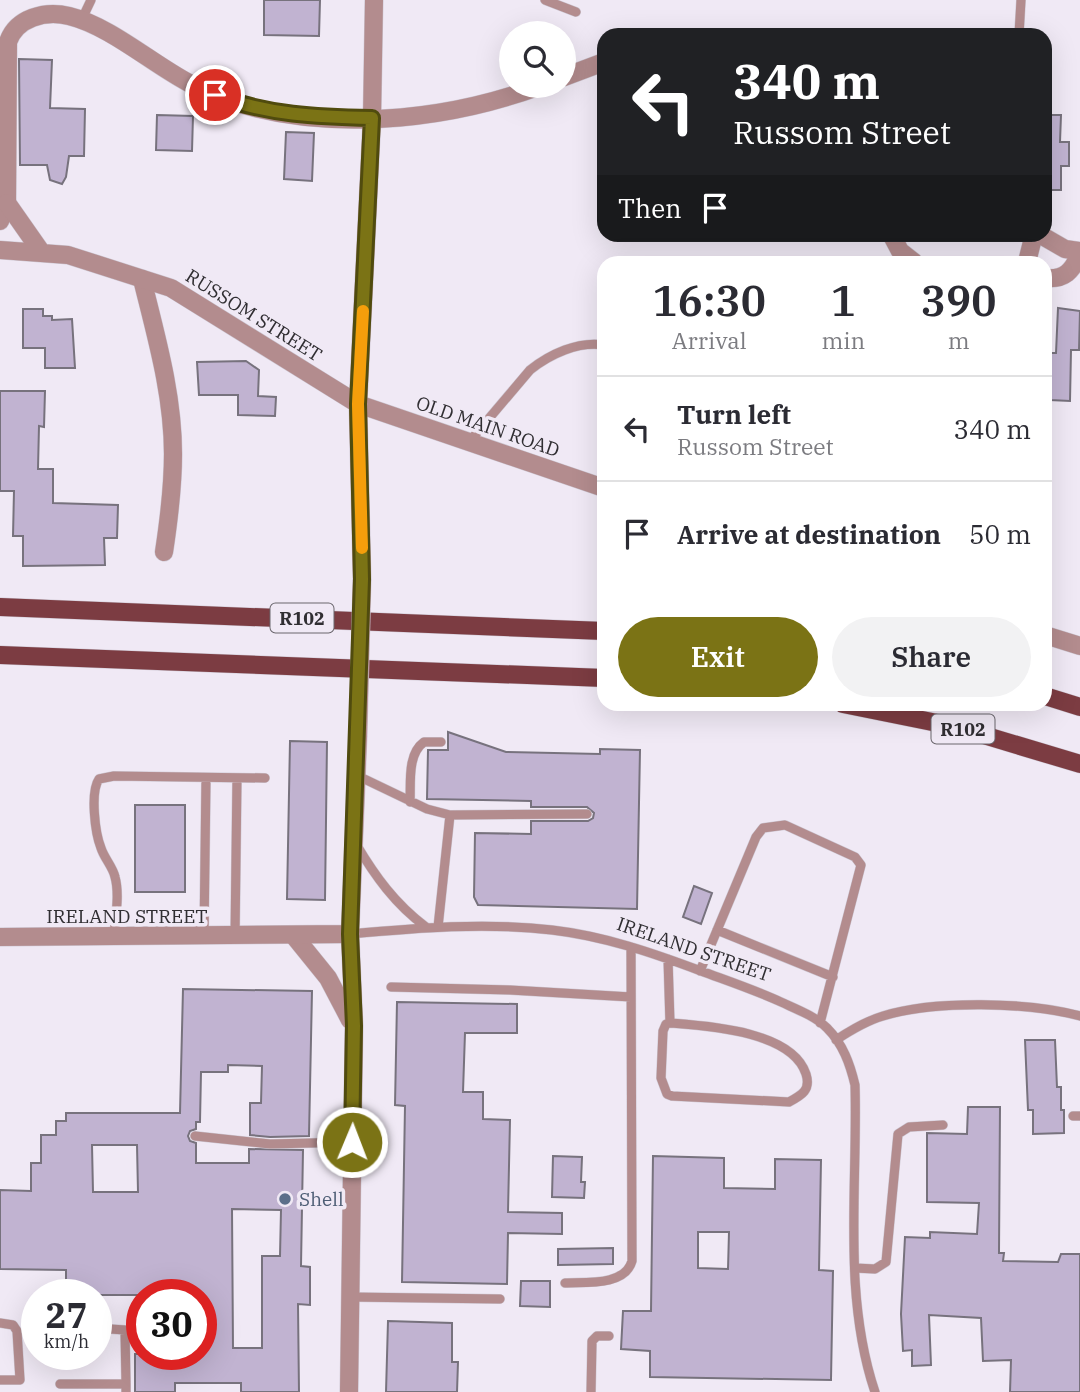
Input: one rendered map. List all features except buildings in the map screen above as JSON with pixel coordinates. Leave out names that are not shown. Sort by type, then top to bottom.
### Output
[{"type":"main road","name":"R102","points":[[0,607],[597,631]]},
{"type":"main road","points":[[0,655],[597,678]]},
{"type":"main road","points":[[1052,698],[1080,707]]},
{"type":"main road","name":"R102","points":[[878,711],[957,727],[1080,764]]},
{"type":"street","points":[[349,1392],[354,1026],[350,934],[362,579],[358,404],[372,118],[374,0]]},
{"type":"street","points":[[0,222],[7,203],[8,43],[11,32],[20,23],[33,17],[50,14],[82,19],[189,83],[238,104],[264,111],[304,117],[372,118],[446,111],[502,98]]},
{"type":"street","points":[[576,72],[597,65]]},
{"type":"street","points":[[7,203],[42,253]]},
{"type":"street","points":[[1052,241],[1065,249],[1080,252],[1069,273],[1060,278],[1052,278]]},
{"type":"street","points":[[895,242],[906,256]]},
{"type":"street","name":"RUSSOM STREET","points":[[0,250],[68,255],[171,288],[358,404]]},
{"type":"street","points":[[142,279],[163,368],[171,418],[171,500],[164,552]]},
{"type":"street","name":"OLD MAIN ROAD","points":[[358,404],[597,486]]},
{"type":"street","points":[[1052,637],[1080,646]]},
{"type":"street","name":"IRELAND STREET","points":[[0,937],[350,934]]},
{"type":"street","points":[[294,936],[328,978],[354,1026]]},
{"type":"lane","points":[[82,19],[91,0]]},
{"type":"lane","points":[[545,0],[576,12]]},
{"type":"lane","points":[[1020,28],[1021,0]]},
{"type":"lane","points":[[469,442],[530,370],[542,361],[578,347],[597,346]]},
{"type":"lane","points":[[410,802],[413,757],[416,750],[424,742],[441,742]]},
{"type":"lane","points":[[356,775],[410,802],[450,815],[587,814]]},
{"type":"lane","points":[[114,937],[116,878],[104,857],[97,836],[95,785],[103,777],[114,776],[265,778]]},
{"type":"lane","points":[[204,937],[206,778]]},
{"type":"lane","points":[[235,937],[237,778]]},
{"type":"lane","points":[[438,927],[450,815]]},
{"type":"lane","points":[[700,971],[756,837],[763,828],[785,825],[855,857],[862,865],[820,1023]]},
{"type":"lane","points":[[354,839],[375,876],[397,903],[426,927]]},
{"type":"lane","name":"IRELAND STREET","points":[[350,934],[426,927],[553,930],[631,947],[668,959],[763,994],[811,1016],[827,1028],[850,1063],[855,1085],[855,1269],[860,1328],[867,1368],[875,1392]]},
{"type":"lane","points":[[717,930],[833,977]]},
{"type":"lane","points":[[565,1283],[615,1278],[630,1269],[632,1261],[631,947]]},
{"type":"lane","points":[[668,959],[670,1023]]},
{"type":"lane","points":[[391,987],[631,997]]},
{"type":"lane","points":[[836,1040],[862,1024],[884,1015],[915,1008],[977,1004],[1080,1016]]},
{"type":"lane","points":[[670,1023],[724,1028],[773,1042],[796,1056],[808,1078],[807,1089],[804,1094],[789,1102],[672,1096],[663,1088],[661,1078],[663,1031],[666,1024],[670,1023]]},
{"type":"lane","points":[[855,1269],[880,1268],[886,1262],[898,1134],[909,1127],[943,1125]]},
{"type":"lane","points":[[195,1136],[270,1144],[352,1142]]},
{"type":"lane","points":[[350,1297],[500,1299]]},
{"type":"lane","points":[[0,1323],[13,1325],[18,1331],[20,1380],[0,1380]]},
{"type":"lane","points":[[60,1384],[126,1388],[125,1331],[112,1330]]},
{"type":"lane","points":[[591,1392],[592,1341],[594,1337],[609,1336]]},
{"type":"slow traffic","points":[[362,548],[358,404],[363,311]]},
{"type":"place","name":"Shell","points":[[285,1199]]},
{"type":"route","points":[[215,95],[264,111],[304,117],[372,118],[358,404],[362,579],[350,934],[354,1026],[352,1142]]}]
